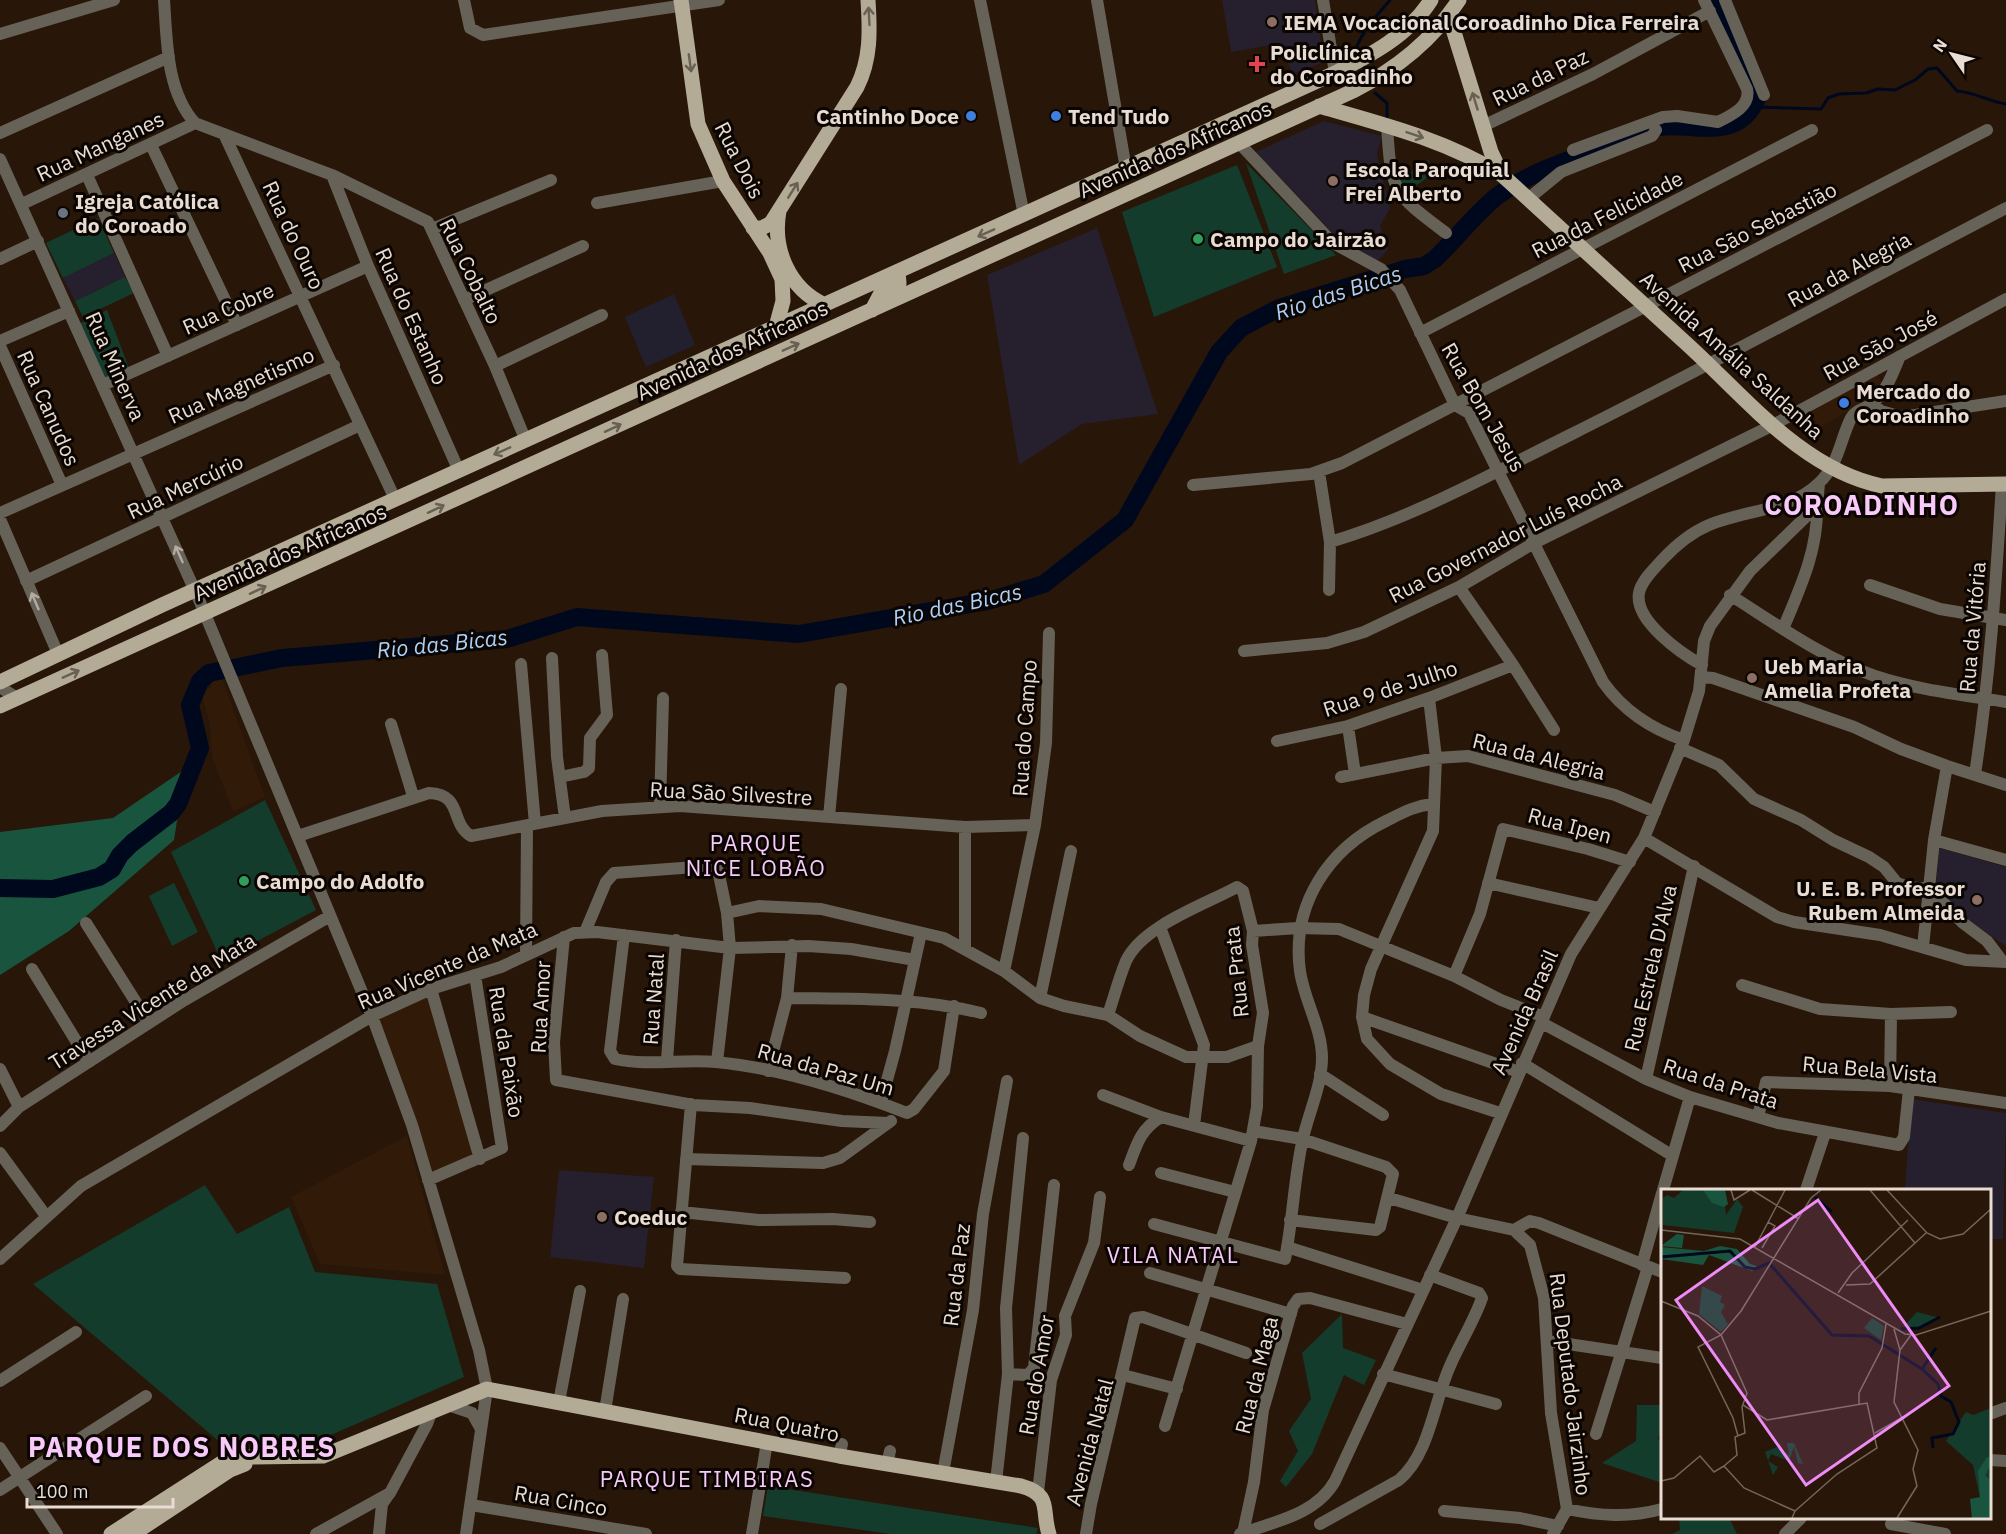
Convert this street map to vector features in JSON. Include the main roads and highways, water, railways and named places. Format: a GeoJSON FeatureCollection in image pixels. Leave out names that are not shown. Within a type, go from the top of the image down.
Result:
{"type":"FeatureCollection","features":[{"type":"Feature","properties":{"kind":"main road"},"geometry":{"type":"LineString","coordinates":[[753,228],[766,226],[780,211],[863,74],[869,48],[868,0]]}},
{"type":"Feature","properties":{"kind":"main road","name":"Avenida dos Africanos"},"geometry":{"type":"LineString","coordinates":[[0,682],[162,605],[1335,73],[1396,37],[1412,24],[1431,0]]}},
{"type":"Feature","properties":{"kind":"main road","name":"Avenida dos Africanos"},"geometry":{"type":"LineString","coordinates":[[0,706],[1363,86],[1396,67],[1429,38],[1449,16],[1459,0]]}},
{"type":"Feature","properties":{"kind":"main road","name":"Rua Dois"},"geometry":{"type":"LineString","coordinates":[[682,2],[698,124],[723,181],[770,253],[782,279],[783,301],[776,327]]}},
{"type":"Feature","properties":{"kind":"main road","name":"Avenida Amália Saldanha"},"geometry":{"type":"LineString","coordinates":[[1449,16],[1483,126],[1486,157],[1504,177],[1773,425],[1831,467],[1864,482],[1881,486],[2004,484]]}},
{"type":"Feature","properties":{"kind":"main road"},"geometry":{"type":"LineString","coordinates":[[1239,143],[1236,135],[1240,127],[1288,104],[1304,87]]}},
{"type":"Feature","properties":{"kind":"main road"},"geometry":{"type":"LineString","coordinates":[[1319,106],[1486,157]]}},
{"type":"Feature","properties":{"kind":"main road"},"geometry":{"type":"LineString","coordinates":[[1155,181],[1176,162],[1193,154],[1197,147],[1192,139]]}},
{"type":"Feature","properties":{"kind":"main road","name":"Rua Dois"},"geometry":{"type":"LineString","coordinates":[[780,211],[777,235],[787,268],[799,289],[825,305]]}},
{"type":"Feature","properties":{"kind":"main road"},"geometry":{"type":"LineString","coordinates":[[872,310],[881,293],[899,283],[898,272]]}},
{"type":"Feature","properties":{"kind":"main road"},"geometry":{"type":"LineString","coordinates":[[729,375],[722,360],[734,346]]}},
{"type":"Feature","properties":{"kind":"main road"},"geometry":{"type":"LineString","coordinates":[[162,605],[205,614]]}},
{"type":"Feature","properties":{"kind":"main road","name":"Rua Quatro"},"geometry":{"type":"LineString","coordinates":[[279,1458],[322,1456],[486,1389],[766,1442],[888,1458],[943,1473],[1021,1486],[1038,1492],[1047,1509],[1048,1533]]}},
{"type":"Feature","properties":{"kind":"main road"},"geometry":{"type":"LineString","coordinates":[[111,1534],[226,1460],[248,1456],[279,1458]]}},
{"type":"Feature","properties":{"kind":"main road"},"geometry":{"type":"LineString","coordinates":[[133,1534],[230,1470],[245,1464],[279,1458]]}},
{"type":"Feature","properties":{"kind":"waterway"},"geometry":{"type":"LineString","coordinates":[[1353,58],[1363,34],[1390,0]]}},
{"type":"Feature","properties":{"kind":"waterway","name":"Rio das Bicas"},"geometry":{"type":"LineString","coordinates":[[0,888],[53,889],[99,877],[112,869],[120,855],[132,843],[171,813],[178,804],[200,748],[190,705],[200,681],[209,673],[282,658],[507,639],[577,617],[799,634],[988,601],[1044,584],[1125,520],[1219,352],[1241,328],[1279,308],[1405,269],[1424,266],[1435,259],[1496,197],[1548,168],[1650,128],[1725,126],[1738,121],[1749,112],[1758,96],[1715,0]]}},
{"type":"Feature","properties":{"kind":"waterway"},"geometry":{"type":"LineString","coordinates":[[1753,107],[1821,109],[1828,98],[1839,94],[1866,93],[1878,89],[1895,90],[1915,80],[1928,69],[1937,68],[1957,91],[2006,104]]}},
{"type":"Feature","properties":{"kind":"waterway"},"geometry":{"type":"LineString","coordinates":[[1375,93],[1387,103],[1387,119]]}},
{"type":"Feature","properties":{"kind":"waterway"},"geometry":{"type":"LineString","coordinates":[[1388,178],[1392,191]]}},
{"type":"Feature","properties":{"kind":"place","name":"IEMA Vocacional Coroadinho Dica Ferreira"},"geometry":{"type":"Point","coordinates":[1272,22]}},
{"type":"Feature","properties":{"kind":"place","name":"Policlínica do Coroadinho"},"geometry":{"type":"Point","coordinates":[1257,64]}},
{"type":"Feature","properties":{"kind":"place","name":"Cantinho Doce"},"geometry":{"type":"Point","coordinates":[971,116]}},
{"type":"Feature","properties":{"kind":"place","name":"Tend Tudo"},"geometry":{"type":"Point","coordinates":[1056,116]}},
{"type":"Feature","properties":{"kind":"place","name":"Escola Paroquial Frei Alberto"},"geometry":{"type":"Point","coordinates":[1333,181]}},
{"type":"Feature","properties":{"kind":"place","name":"Igreja Católica do Coroado"},"geometry":{"type":"Point","coordinates":[63,213]}},
{"type":"Feature","properties":{"kind":"place","name":"Campo do Jairzão"},"geometry":{"type":"Point","coordinates":[1198,239]}},
{"type":"Feature","properties":{"kind":"place","name":"Mercado do Coroadinho"},"geometry":{"type":"Point","coordinates":[1844,403]}},
{"type":"Feature","properties":{"kind":"place","name":"Ueb Maria Amelia Profeta"},"geometry":{"type":"Point","coordinates":[1752,678]}},
{"type":"Feature","properties":{"kind":"place","name":"Campo do Adolfo"},"geometry":{"type":"Point","coordinates":[244,881]}},
{"type":"Feature","properties":{"kind":"place","name":"U. E. B. Professor Rubem Almeida"},"geometry":{"type":"Point","coordinates":[1977,900]}},
{"type":"Feature","properties":{"kind":"place","name":"Coeduc"},"geometry":{"type":"Point","coordinates":[602,1217]}},
{"type":"Feature","properties":{"kind":"district","name":"COROADINHO"},"geometry":{"type":"Point","coordinates":[1862,504]}},
{"type":"Feature","properties":{"kind":"district","name":"PARQUE NICE LOBÃO"},"geometry":{"type":"Point","coordinates":[756,854]}},
{"type":"Feature","properties":{"kind":"district","name":"VILA NATAL"},"geometry":{"type":"Point","coordinates":[1173,1254]}},
{"type":"Feature","properties":{"kind":"district","name":"PARQUE DOS NOBRES"},"geometry":{"type":"Point","coordinates":[182,1446]}},
{"type":"Feature","properties":{"kind":"district","name":"PARQUE TIMBIRAS"},"geometry":{"type":"Point","coordinates":[707,1478]}}]}
